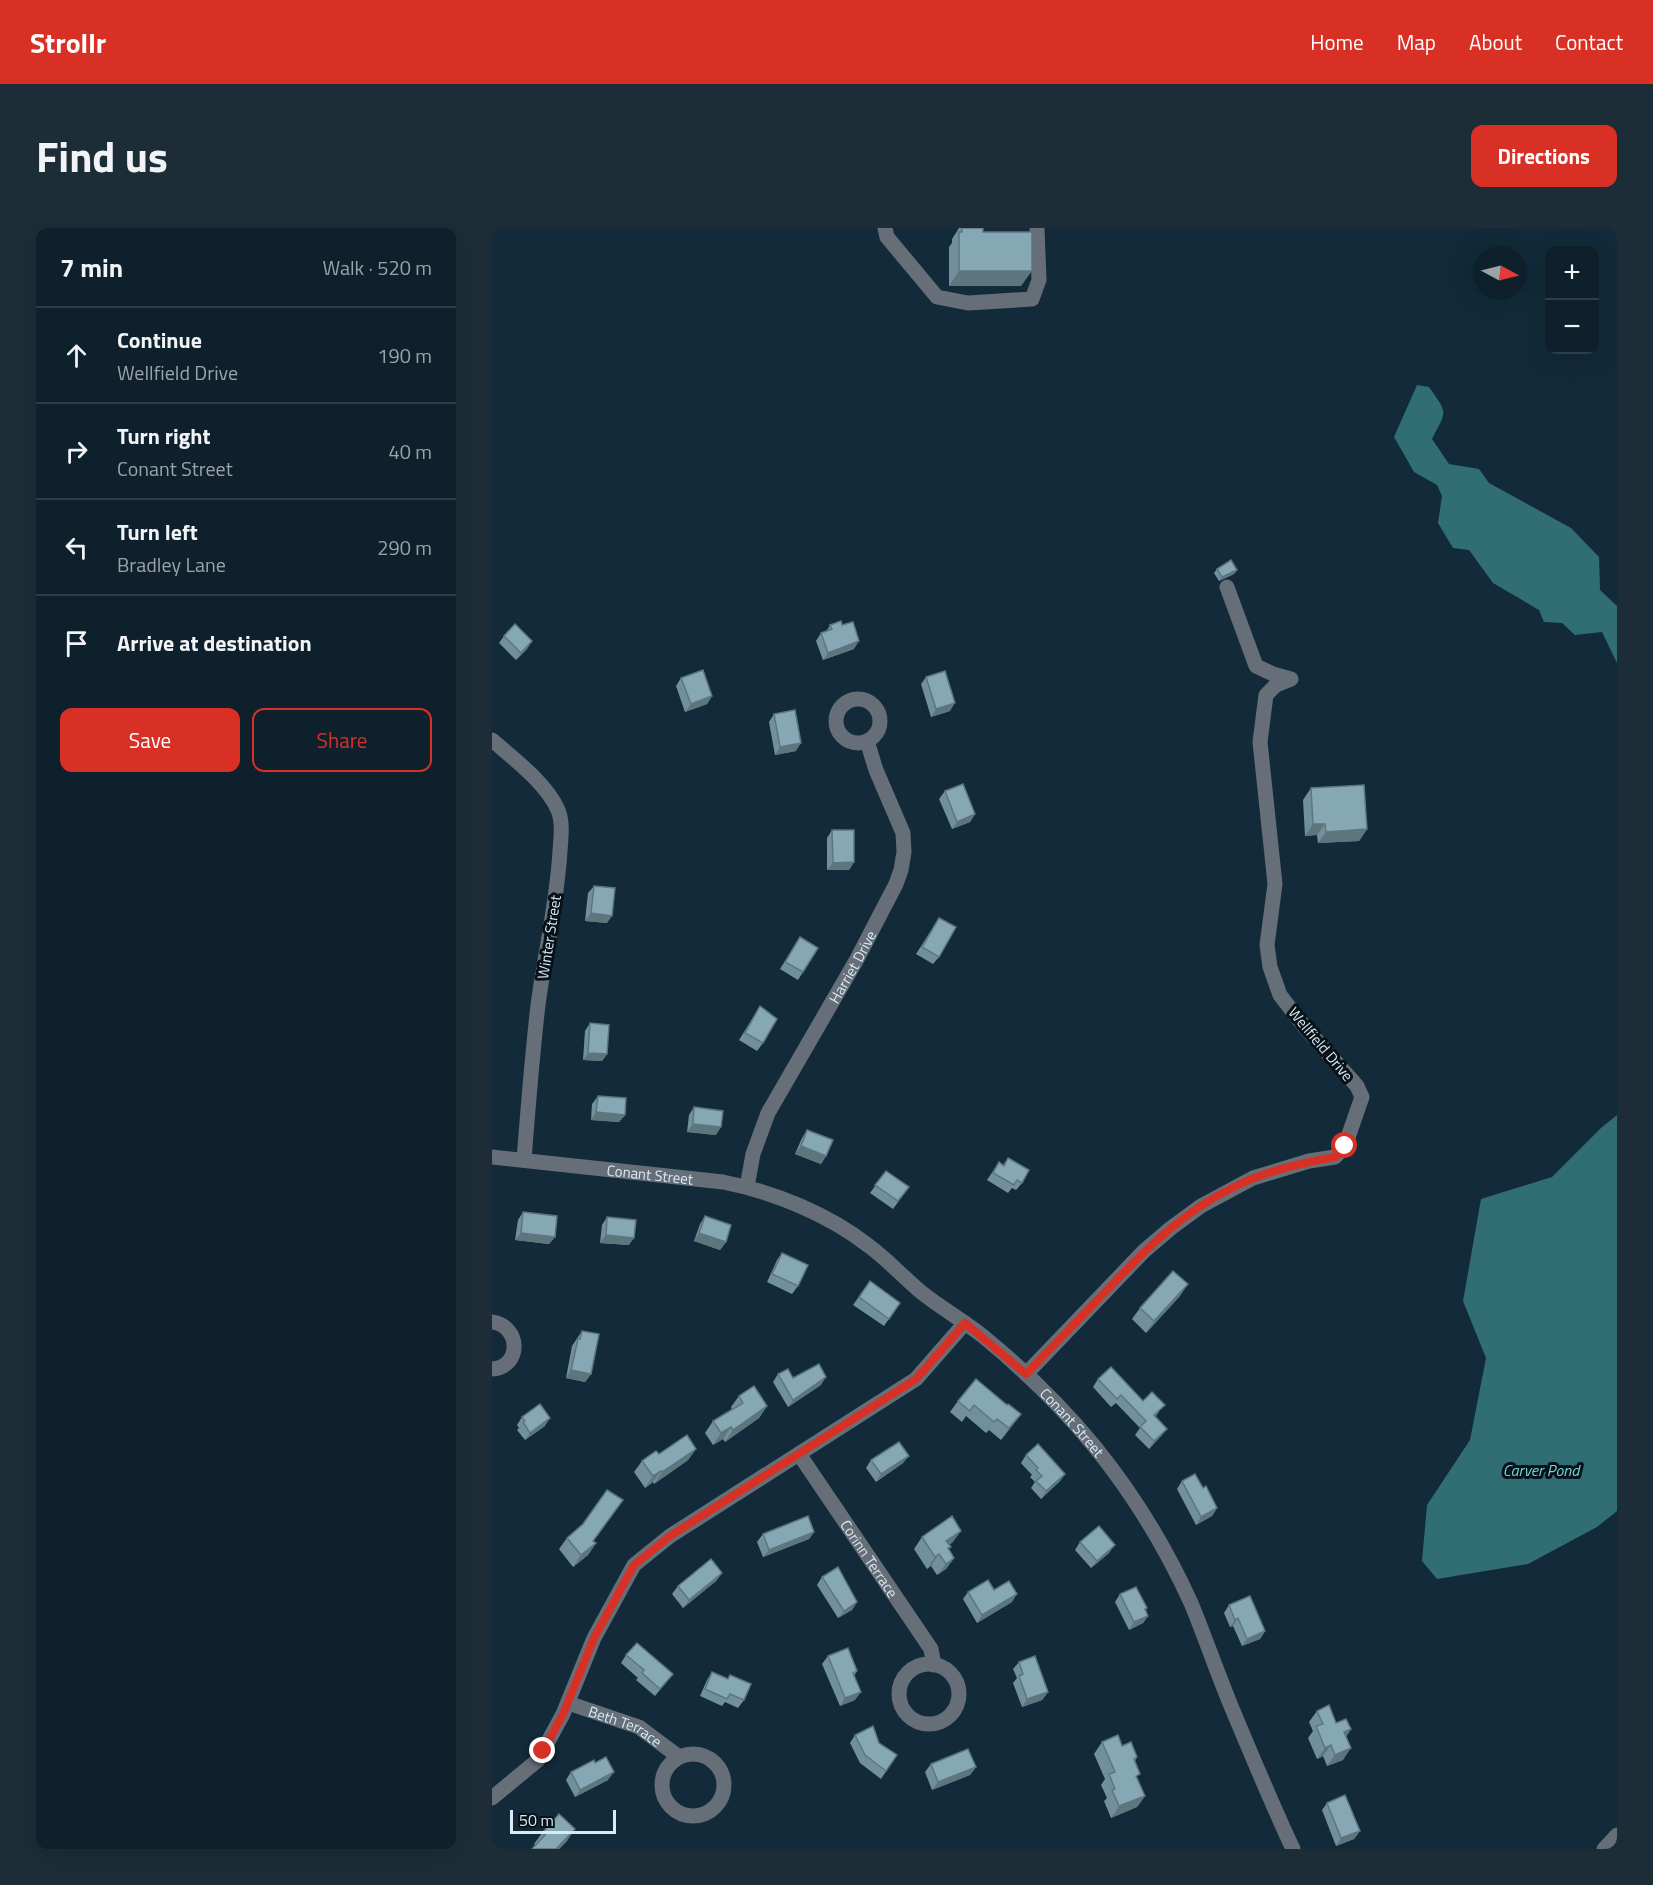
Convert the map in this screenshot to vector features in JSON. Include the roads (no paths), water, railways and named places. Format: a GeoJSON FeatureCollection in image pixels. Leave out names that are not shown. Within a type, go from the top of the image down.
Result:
{"type":"FeatureCollection","features":[{"type":"Feature","properties":{"kind":"street"},"geometry":{"type":"LineString","coordinates":[[885,228],[887,237],[937,297],[968,303],[1032,299],[1040,280],[1037,228]]}},
{"type":"Feature","properties":{"kind":"street","name":"Wellfield Drive"},"geometry":{"type":"LineString","coordinates":[[1026,1374],[1144,1251],[1201,1206],[1253,1178],[1309,1161],[1335,1157],[1345,1146],[1362,1097],[1357,1086],[1303,1025],[1280,995],[1270,968],[1267,945],[1275,884],[1260,742],[1266,695],[1276,685],[1291,679],[1256,666],[1227,587]]}},
{"type":"Feature","properties":{"kind":"street","name":"Winter Street"},"geometry":{"type":"LineString","coordinates":[[492,741],[516,761],[548,795],[558,811],[561,826],[556,897],[542,975],[534,1041],[524,1160]]}},
{"type":"Feature","properties":{"kind":"street","name":"Harriet Drive"},"geometry":{"type":"LineString","coordinates":[[747,1187],[753,1154],[768,1113],[853,967],[901,870],[904,852],[903,833],[876,770],[867,741]]}},
{"type":"Feature","properties":{"kind":"street","name":"Conant Street"},"geometry":{"type":"LineString","coordinates":[[492,1157],[699,1179],[747,1187],[795,1204],[845,1230],[868,1245],[921,1292],[965,1323],[1026,1374],[1095,1448],[1132,1500],[1171,1563],[1191,1605],[1253,1759],[1293,1849]]}},
{"type":"Feature","properties":{"kind":"street"},"geometry":{"type":"LineString","coordinates":[[492,1322],[508,1329],[512,1333],[515,1345],[508,1362],[492,1369]]}},
{"type":"Feature","properties":{"kind":"street"},"geometry":{"type":"LineString","coordinates":[[492,1798],[538,1760],[568,1703],[594,1638],[634,1565],[670,1536],[916,1379],[965,1323]]}},
{"type":"Feature","properties":{"kind":"street","name":"Corinn Terrace"},"geometry":{"type":"LineString","coordinates":[[799,1454],[931,1649],[934,1665]]}},
{"type":"Feature","properties":{"kind":"street","name":"Beth Terrace"},"geometry":{"type":"LineString","coordinates":[[568,1703],[639,1727],[679,1757]]}},
{"type":"Feature","properties":{"kind":"street","name":"Beth Terrace"},"geometry":{"type":"LineString","coordinates":[[688,1754],[708,1758],[716,1764],[721,1773],[724,1783],[723,1793],[712,1810],[703,1815],[682,1815],[673,1810],[662,1792],[665,1772],[670,1764],[679,1757],[688,1754]]}},
{"type":"Feature","properties":{"kind":"street"},"geometry":{"type":"LineString","coordinates":[[1604,1849],[1617,1835]]}},
{"type":"Feature","properties":{"kind":"water"},"geometry":{"type":"Polygon","coordinates":[[[1417,385],[1429,387],[1440,402],[1443,417],[1432,439],[1449,464],[1479,469],[1489,483],[1571,528],[1599,557],[1600,590],[1617,606],[1617,663],[1602,632],[1575,635],[1562,623],[1544,622],[1539,610],[1493,583],[1469,550],[1453,548],[1438,523],[1442,496],[1437,485],[1414,472],[1394,437],[1417,385]]]}},
{"type":"Feature","properties":{"kind":"water","name":"Carver Pond"},"geometry":{"type":"Polygon","coordinates":[[[1617,1115],[1617,1511],[1597,1527],[1528,1564],[1437,1579],[1422,1561],[1427,1505],[1470,1440],[1486,1358],[1463,1301],[1481,1199],[1552,1177],[1617,1115]]]}}]}
